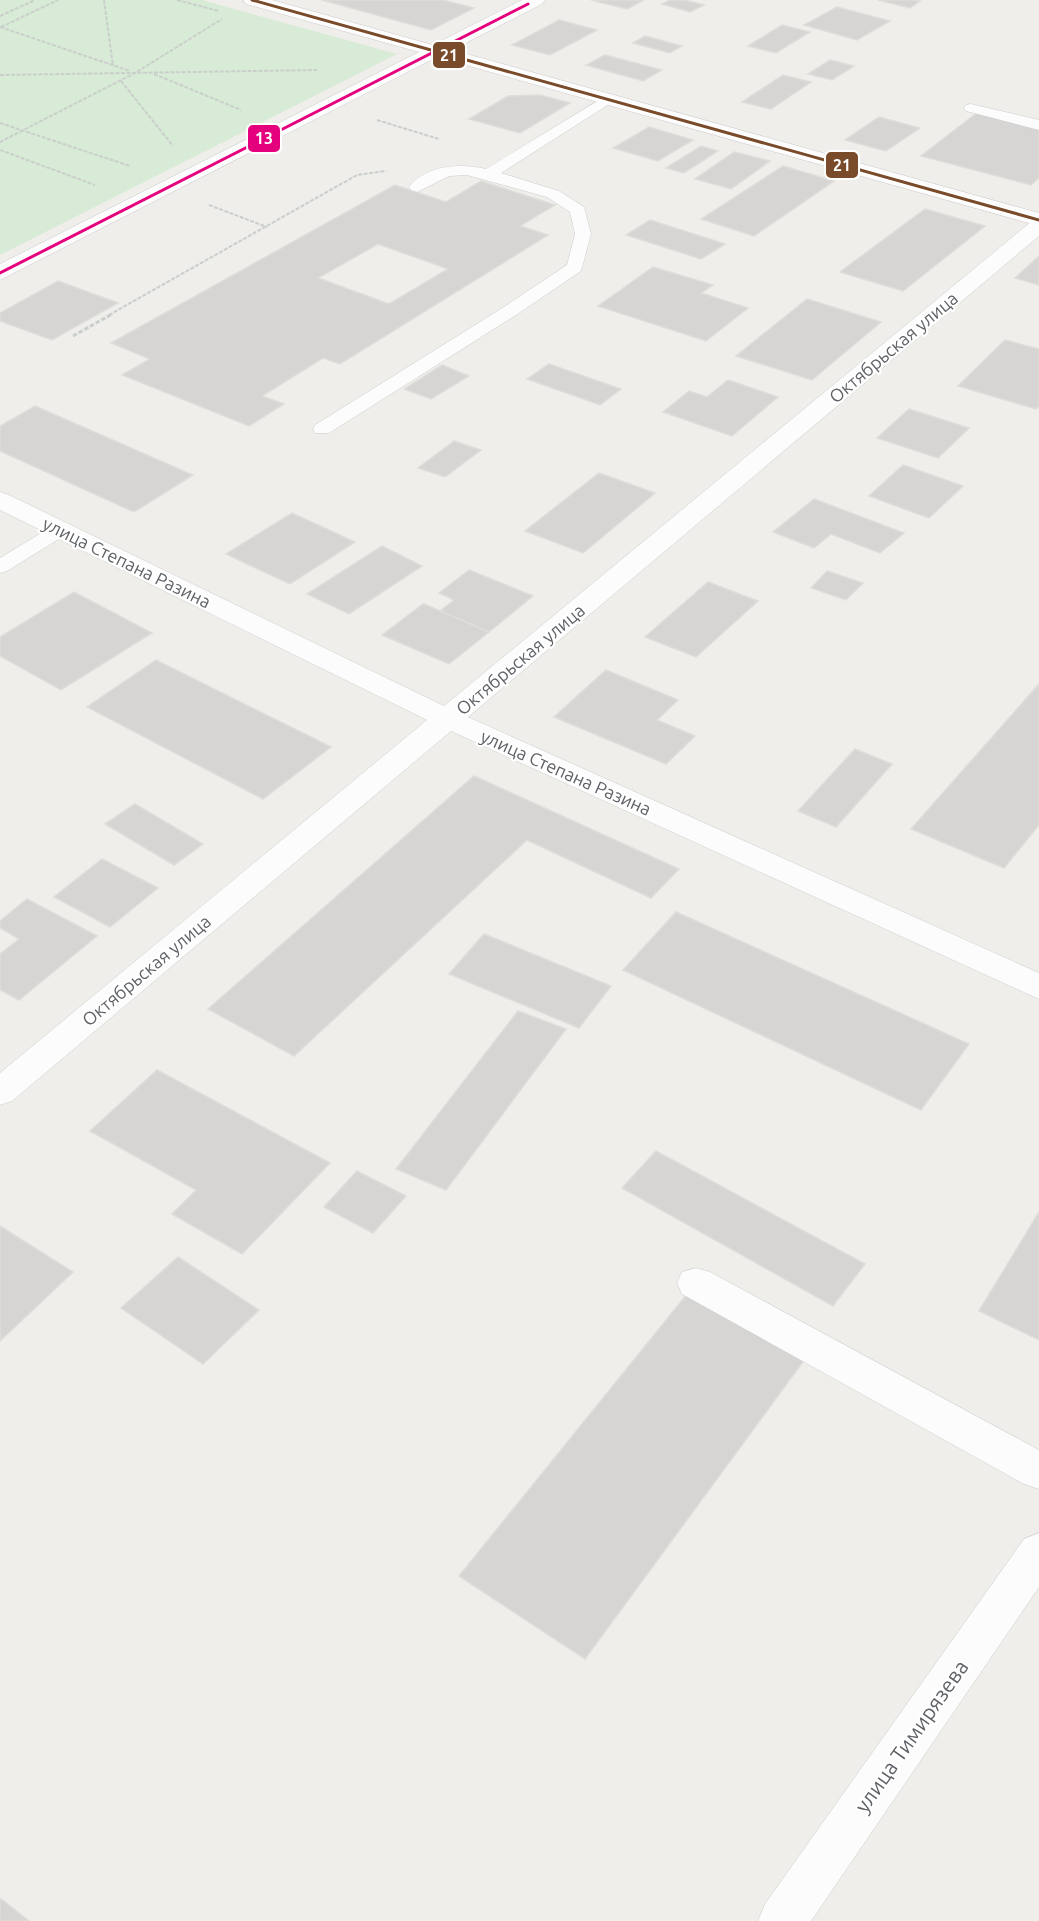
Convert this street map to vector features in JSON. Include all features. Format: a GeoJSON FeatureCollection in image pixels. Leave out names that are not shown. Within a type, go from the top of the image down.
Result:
{"type":"FeatureCollection","features":[{"type":"Feature","properties":{"kind":"street"},"geometry":{"type":"LineString","coordinates":[[0,273],[536,0]]}},
{"type":"Feature","properties":{"kind":"street"},"geometry":{"type":"LineString","coordinates":[[259,1],[609,98],[1039,223]]}},
{"type":"Feature","properties":{"kind":"street","name":"Октябрьская улица"},"geometry":{"type":"LineString","coordinates":[[0,1092],[1039,223]]}},
{"type":"Feature","properties":{"kind":"street","name":"улица Степана Разина"},"geometry":{"type":"LineString","coordinates":[[0,500],[448,719],[1039,987]]}},
{"type":"Feature","properties":{"kind":"street"},"geometry":{"type":"LineString","coordinates":[[696,1283],[1039,1471]]}},
{"type":"Feature","properties":{"kind":"street","name":"улица Тимирязева"},"geometry":{"type":"LineString","coordinates":[[782,1921],[1039,1552]]}},
{"type":"Feature","properties":{"kind":"lane"},"geometry":{"type":"LineString","coordinates":[[489,174],[609,98]]}},
{"type":"Feature","properties":{"kind":"lane"},"geometry":{"type":"LineString","coordinates":[[971,108],[1039,125]]}},
{"type":"Feature","properties":{"kind":"lane"},"geometry":{"type":"LineString","coordinates":[[322,429],[510,311],[575,267],[583,234],[578,210],[553,194],[463,168],[448,170],[417,187]]}},
{"type":"Feature","properties":{"kind":"lane"},"geometry":{"type":"LineString","coordinates":[[0,567],[60,530]]}},
{"type":"Feature","properties":{"kind":"path"},"geometry":{"type":"LineString","coordinates":[[0,16],[35,0]]}},
{"type":"Feature","properties":{"kind":"path"},"geometry":{"type":"LineString","coordinates":[[0,27],[58,0]]}},
{"type":"Feature","properties":{"kind":"path"},"geometry":{"type":"LineString","coordinates":[[104,0],[113,66]]}},
{"type":"Feature","properties":{"kind":"path"},"geometry":{"type":"LineString","coordinates":[[177,0],[220,12]]}},
{"type":"Feature","properties":{"kind":"path"},"geometry":{"type":"LineString","coordinates":[[0,142],[121,81],[231,14]]}},
{"type":"Feature","properties":{"kind":"path"},"geometry":{"type":"LineString","coordinates":[[0,27],[135,73]]}},
{"type":"Feature","properties":{"kind":"path"},"geometry":{"type":"LineString","coordinates":[[0,75],[324,70]]}},
{"type":"Feature","properties":{"kind":"path"},"geometry":{"type":"LineString","coordinates":[[151,72],[248,113]]}},
{"type":"Feature","properties":{"kind":"path"},"geometry":{"type":"LineString","coordinates":[[121,81],[176,149]]}},
{"type":"Feature","properties":{"kind":"path"},"geometry":{"type":"LineString","coordinates":[[0,123],[131,166]]}},
{"type":"Feature","properties":{"kind":"path"},"geometry":{"type":"LineString","coordinates":[[0,150],[95,184]]}},
{"type":"Feature","properties":{"kind":"path"},"geometry":{"type":"LineString","coordinates":[[73,336],[357,175],[392,171]]}},
{"type":"Feature","properties":{"kind":"path"},"geometry":{"type":"LineString","coordinates":[[227,212],[267,227]]}},
{"type":"Feature","properties":{"kind":"green space"},"geometry":{"type":"Polygon","coordinates":[[[0,0],[202,0],[397,54],[0,255],[0,0]]]}},
{"type":"Feature","properties":{"kind":"building"},"geometry":{"type":"Polygon","coordinates":[[[322,0],[443,0],[474,8],[431,30],[322,0]]]}},
{"type":"Feature","properties":{"kind":"building"},"geometry":{"type":"Polygon","coordinates":[[[591,0],[644,0],[627,9],[591,0]]]}},
{"type":"Feature","properties":{"kind":"building"},"geometry":{"type":"Polygon","coordinates":[[[670,0],[684,0],[704,5],[690,12],[662,4],[670,0]]]}},
{"type":"Feature","properties":{"kind":"building"},"geometry":{"type":"Polygon","coordinates":[[[878,0],[914,0],[920,1],[910,8],[878,0]]]}},
{"type":"Feature","properties":{"kind":"building"},"geometry":{"type":"Polygon","coordinates":[[[837,7],[890,21],[857,40],[804,25],[837,7]]]}},
{"type":"Feature","properties":{"kind":"building"},"geometry":{"type":"Polygon","coordinates":[[[559,20],[597,30],[550,55],[512,45],[559,20]]]}},
{"type":"Feature","properties":{"kind":"building"},"geometry":{"type":"Polygon","coordinates":[[[782,25],[810,32],[776,53],[748,46],[782,25]]]}},
{"type":"Feature","properties":{"kind":"building"},"geometry":{"type":"Polygon","coordinates":[[[645,36],[682,46],[670,53],[633,43],[645,36]]]}},
{"type":"Feature","properties":{"kind":"building"},"geometry":{"type":"Polygon","coordinates":[[[605,55],[662,70],[643,81],[586,65],[605,55]]]}},
{"type":"Feature","properties":{"kind":"building"},"geometry":{"type":"Polygon","coordinates":[[[830,60],[854,66],[832,80],[808,74],[830,60]]]}},
{"type":"Feature","properties":{"kind":"building"},"geometry":{"type":"Polygon","coordinates":[[[783,75],[811,82],[771,109],[742,102],[783,75]]]}},
{"type":"Feature","properties":{"kind":"building"},"geometry":{"type":"Polygon","coordinates":[[[540,95],[570,103],[520,133],[469,119],[508,96],[540,95]]]}},
{"type":"Feature","properties":{"kind":"building"},"geometry":{"type":"Polygon","coordinates":[[[978,112],[1039,127],[1039,178],[1031,185],[921,156],[978,112]]]}},
{"type":"Feature","properties":{"kind":"building"},"geometry":{"type":"Polygon","coordinates":[[[879,117],[920,128],[886,151],[845,140],[879,117]]]}},
{"type":"Feature","properties":{"kind":"building"},"geometry":{"type":"Polygon","coordinates":[[[649,127],[693,140],[658,161],[613,148],[649,127]]]}},
{"type":"Feature","properties":{"kind":"building"},"geometry":{"type":"Polygon","coordinates":[[[701,146],[718,151],[684,173],[666,168],[701,146]]]}},
{"type":"Feature","properties":{"kind":"building"},"geometry":{"type":"Polygon","coordinates":[[[734,152],[770,161],[731,189],[695,179],[734,152]]]}},
{"type":"Feature","properties":{"kind":"building"},"geometry":{"type":"Polygon","coordinates":[[[783,166],[834,181],[754,236],[701,219],[783,166]]]}},
{"type":"Feature","properties":{"kind":"building"},"geometry":{"type":"Polygon","coordinates":[[[481,181],[555,205],[520,226],[548,235],[340,364],[323,358],[262,396],[284,404],[249,426],[122,375],[150,359],[111,343],[395,185],[446,202],[481,181]],[[378,244],[318,278],[389,304],[448,269],[378,244]]]}},
{"type":"Feature","properties":{"kind":"building"},"geometry":{"type":"Polygon","coordinates":[[[925,209],[985,226],[903,291],[840,272],[925,209]]]}},
{"type":"Feature","properties":{"kind":"building"},"geometry":{"type":"Polygon","coordinates":[[[650,220],[725,244],[701,259],[626,235],[650,220]]]}},
{"type":"Feature","properties":{"kind":"building"},"geometry":{"type":"Polygon","coordinates":[[[1039,256],[1039,285],[1015,278],[1039,256]]]}},
{"type":"Feature","properties":{"kind":"building"},"geometry":{"type":"Polygon","coordinates":[[[653,267],[713,285],[701,293],[748,308],[706,341],[598,306],[653,267]]]}},
{"type":"Feature","properties":{"kind":"building"},"geometry":{"type":"Polygon","coordinates":[[[58,281],[118,303],[52,340],[0,321],[0,313],[58,281]]]}},
{"type":"Feature","properties":{"kind":"building"},"geometry":{"type":"Polygon","coordinates":[[[807,299],[881,322],[812,380],[736,356],[807,299]]]}},
{"type":"Feature","properties":{"kind":"building"},"geometry":{"type":"Polygon","coordinates":[[[1005,340],[1039,349],[1039,406],[1036,409],[958,386],[1005,340]]]}},
{"type":"Feature","properties":{"kind":"building"},"geometry":{"type":"Polygon","coordinates":[[[549,364],[621,389],[600,405],[527,379],[549,364]]]}},
{"type":"Feature","properties":{"kind":"building"},"geometry":{"type":"Polygon","coordinates":[[[442,365],[469,376],[431,399],[404,389],[442,365]]]}},
{"type":"Feature","properties":{"kind":"building"},"geometry":{"type":"Polygon","coordinates":[[[728,380],[778,397],[732,436],[663,412],[689,391],[707,397],[728,380]]]}},
{"type":"Feature","properties":{"kind":"building"},"geometry":{"type":"Polygon","coordinates":[[[35,406],[193,475],[134,512],[0,451],[0,426],[35,406]]]}},
{"type":"Feature","properties":{"kind":"building"},"geometry":{"type":"Polygon","coordinates":[[[909,409],[969,428],[938,458],[877,438],[909,409]]]}},
{"type":"Feature","properties":{"kind":"building"},"geometry":{"type":"Polygon","coordinates":[[[454,441],[481,450],[445,477],[418,468],[454,441]]]}},
{"type":"Feature","properties":{"kind":"building"},"geometry":{"type":"Polygon","coordinates":[[[903,465],[963,486],[929,518],[869,496],[903,465]]]}},
{"type":"Feature","properties":{"kind":"building"},"geometry":{"type":"Polygon","coordinates":[[[599,473],[655,493],[583,553],[525,531],[599,473]]]}},
{"type":"Feature","properties":{"kind":"building"},"geometry":{"type":"Polygon","coordinates":[[[814,499],[904,533],[880,553],[831,534],[814,548],[773,532],[814,499]]]}},
{"type":"Feature","properties":{"kind":"building"},"geometry":{"type":"Polygon","coordinates":[[[292,513],[355,542],[290,584],[226,554],[292,513]]]}},
{"type":"Feature","properties":{"kind":"building"},"geometry":{"type":"Polygon","coordinates":[[[382,546],[422,566],[349,614],[307,594],[382,546]]]}},
{"type":"Feature","properties":{"kind":"building"},"geometry":{"type":"Polygon","coordinates":[[[469,570],[533,596],[489,632],[440,611],[454,600],[439,593],[469,570]]]}},
{"type":"Feature","properties":{"kind":"building"},"geometry":{"type":"Polygon","coordinates":[[[827,571],[863,583],[846,600],[811,588],[827,571]]]}},
{"type":"Feature","properties":{"kind":"building"},"geometry":{"type":"Polygon","coordinates":[[[708,582],[758,601],[696,657],[645,637],[708,582]]]}},
{"type":"Feature","properties":{"kind":"building"},"geometry":{"type":"Polygon","coordinates":[[[74,592],[152,633],[61,690],[0,656],[0,637],[74,592]]]}},
{"type":"Feature","properties":{"kind":"building"},"geometry":{"type":"Polygon","coordinates":[[[423,604],[489,632],[449,664],[382,635],[423,604]]]}},
{"type":"Feature","properties":{"kind":"building"},"geometry":{"type":"Polygon","coordinates":[[[156,660],[331,747],[263,799],[87,707],[156,660]]]}},
{"type":"Feature","properties":{"kind":"building"},"geometry":{"type":"Polygon","coordinates":[[[606,670],[678,700],[657,720],[695,736],[666,764],[554,717],[606,670]]]}},
{"type":"Feature","properties":{"kind":"building"},"geometry":{"type":"Polygon","coordinates":[[[1039,684],[1039,825],[1004,868],[911,829],[1039,684]]]}},
{"type":"Feature","properties":{"kind":"building"},"geometry":{"type":"Polygon","coordinates":[[[855,749],[892,764],[836,827],[798,811],[855,749]]]}},
{"type":"Feature","properties":{"kind":"building"},"geometry":{"type":"Polygon","coordinates":[[[474,776],[679,869],[651,898],[527,840],[294,1056],[208,1009],[474,776]]]}},
{"type":"Feature","properties":{"kind":"building"},"geometry":{"type":"Polygon","coordinates":[[[135,804],[203,844],[174,865],[105,824],[135,804]]]}},
{"type":"Feature","properties":{"kind":"building"},"geometry":{"type":"Polygon","coordinates":[[[102,859],[158,888],[110,927],[54,897],[102,859]]]}},
{"type":"Feature","properties":{"kind":"building"},"geometry":{"type":"Polygon","coordinates":[[[27,899],[97,936],[19,1000],[0,990],[0,954],[19,939],[0,928],[0,921],[27,899]]]}},
{"type":"Feature","properties":{"kind":"building"},"geometry":{"type":"Polygon","coordinates":[[[676,912],[969,1044],[921,1110],[623,970],[676,912]]]}},
{"type":"Feature","properties":{"kind":"building"},"geometry":{"type":"Polygon","coordinates":[[[484,934],[611,986],[579,1028],[449,974],[484,934]]]}},
{"type":"Feature","properties":{"kind":"building"},"geometry":{"type":"Polygon","coordinates":[[[518,1011],[566,1029],[446,1190],[396,1169],[518,1011]]]}},
{"type":"Feature","properties":{"kind":"building"},"geometry":{"type":"Polygon","coordinates":[[[157,1070],[330,1163],[242,1254],[172,1214],[196,1190],[90,1131],[157,1070]]]}},
{"type":"Feature","properties":{"kind":"building"},"geometry":{"type":"Polygon","coordinates":[[[656,1151],[865,1264],[833,1306],[622,1188],[656,1151]]]}},
{"type":"Feature","properties":{"kind":"building"},"geometry":{"type":"Polygon","coordinates":[[[357,1171],[406,1196],[373,1233],[324,1207],[357,1171]]]}},
{"type":"Feature","properties":{"kind":"building"},"geometry":{"type":"Polygon","coordinates":[[[1039,1212],[1039,1340],[979,1311],[1039,1212]]]}},
{"type":"Feature","properties":{"kind":"building"},"geometry":{"type":"Polygon","coordinates":[[[0,1226],[73,1272],[0,1341],[0,1226]]]}},
{"type":"Feature","properties":{"kind":"building"},"geometry":{"type":"Polygon","coordinates":[[[178,1257],[259,1310],[203,1364],[121,1308],[178,1257]]]}},
{"type":"Feature","properties":{"kind":"building"},"geometry":{"type":"Polygon","coordinates":[[[688,1293],[805,1359],[585,1659],[459,1576],[688,1293]]]}},
{"type":"Feature","properties":{"kind":"building"},"geometry":{"type":"Polygon","coordinates":[[[0,1898],[29,1921],[0,1921],[0,1898]]]}},
{"type":"Feature","properties":{"kind":"transit line","name":"21"},"geometry":{"type":"LineString","coordinates":[[252,0],[1039,220]]}},
{"type":"Feature","properties":{"kind":"transit line","name":"13"},"geometry":{"type":"LineString","coordinates":[[0,273],[528,4]]}}]}
